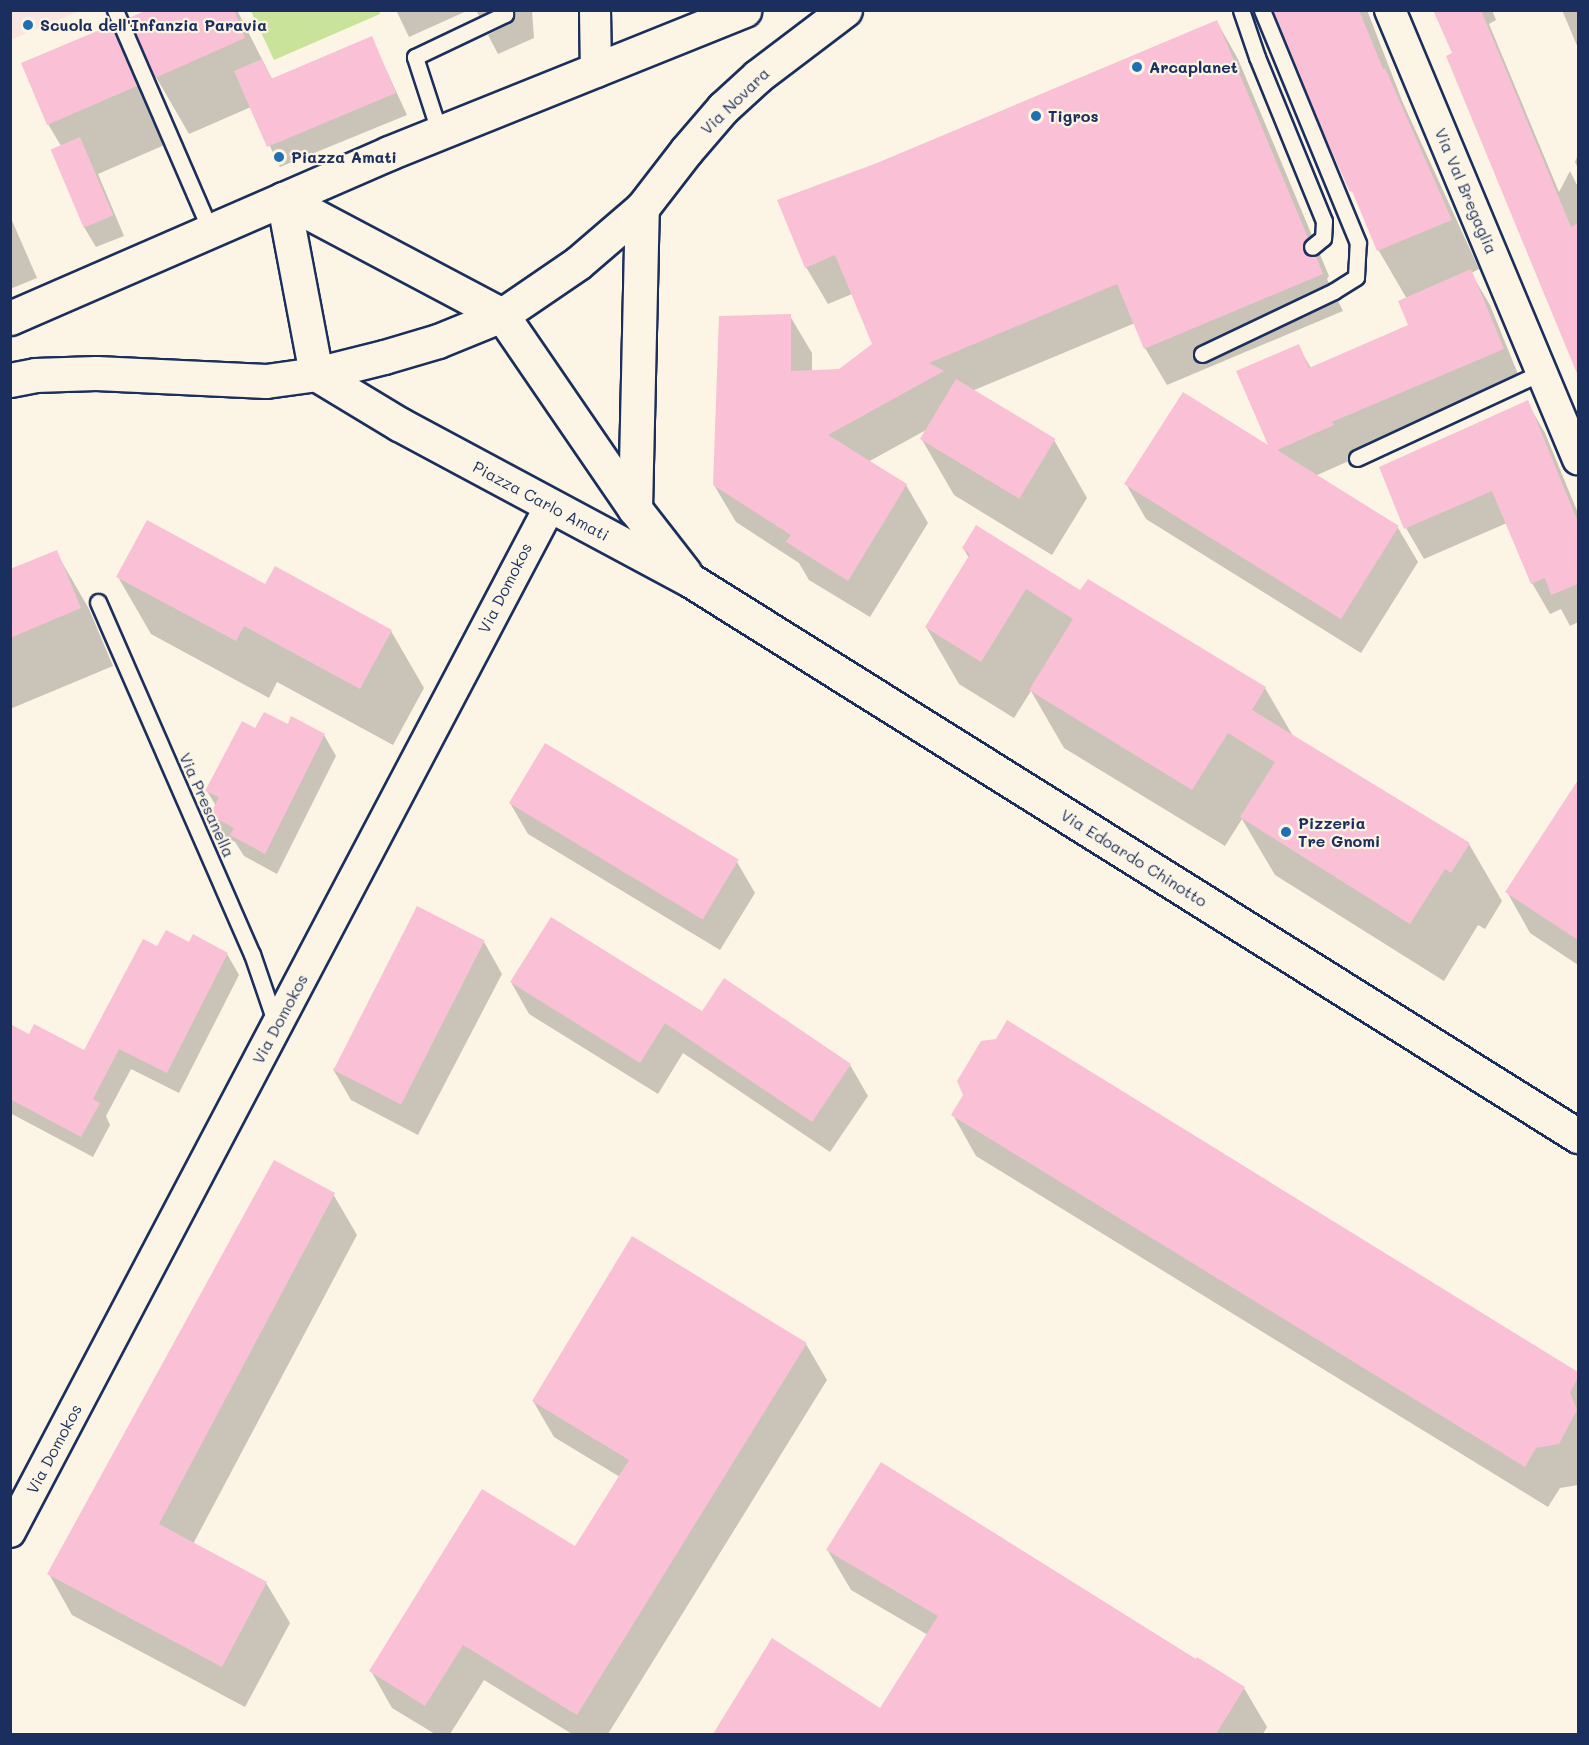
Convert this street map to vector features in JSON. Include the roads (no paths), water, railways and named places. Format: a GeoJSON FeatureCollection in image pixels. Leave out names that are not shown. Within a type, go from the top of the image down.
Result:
{"type":"FeatureCollection","features":[{"type":"Feature","properties":{"kind":"street"},"geometry":{"type":"LineString","coordinates":[[595,10],[596,72]]}},
{"type":"Feature","properties":{"kind":"street"},"geometry":{"type":"LineString","coordinates":[[10,318],[284,199],[744,10]]}},
{"type":"Feature","properties":{"kind":"street","name":"Via Novara"},"geometry":{"type":"LineString","coordinates":[[642,208],[723,108],[758,76],[845,10]]}},
{"type":"Feature","properties":{"kind":"street","name":"Via Val Bregaglia"},"geometry":{"type":"LineString","coordinates":[[1390,10],[1578,459]]}},
{"type":"Feature","properties":{"kind":"street"},"geometry":{"type":"LineString","coordinates":[[284,199],[502,315],[635,509],[690,580]]}},
{"type":"Feature","properties":{"kind":"street"},"geometry":{"type":"LineString","coordinates":[[284,199],[316,374]]}},
{"type":"Feature","properties":{"kind":"street"},"geometry":{"type":"LineString","coordinates":[[10,380],[35,375],[96,373],[266,381],[316,374],[438,341],[502,315],[578,262],[642,208]]}},
{"type":"Feature","properties":{"kind":"street"},"geometry":{"type":"LineString","coordinates":[[635,509],[642,208]]}},
{"type":"Feature","properties":{"kind":"street","name":"Piazza Carlo Amati"},"geometry":{"type":"LineString","coordinates":[[316,374],[399,424],[690,580]]}},
{"type":"Feature","properties":{"kind":"street","name":"Via Domokos"},"geometry":{"type":"LineString","coordinates":[[10,1532],[550,506]]}},
{"type":"Feature","properties":{"kind":"street","name":"Via Edoardo Chinotto"},"geometry":{"type":"LineString","coordinates":[[690,580],[1578,1136]]}},
{"type":"Feature","properties":{"kind":"lane"},"geometry":{"type":"LineString","coordinates":[[115,10],[210,232]]}},
{"type":"Feature","properties":{"kind":"lane"},"geometry":{"type":"LineString","coordinates":[[440,134],[416,57],[505,14],[505,10]]}},
{"type":"Feature","properties":{"kind":"lane"},"geometry":{"type":"LineString","coordinates":[[1241,10],[1257,57],[1324,221],[1323,238],[1312,247]]}},
{"type":"Feature","properties":{"kind":"lane"},"geometry":{"type":"LineString","coordinates":[[1202,354],[1334,291],[1356,277],[1358,243],[1262,10]]}},
{"type":"Feature","properties":{"kind":"lane"},"geometry":{"type":"LineString","coordinates":[[1357,458],[1542,372]]}},
{"type":"Feature","properties":{"kind":"lane","name":"Via Presanella"},"geometry":{"type":"LineString","coordinates":[[98,602],[252,954],[276,1026]]}},
{"type":"Feature","properties":{"kind":"place","name":"Scuola dell'Infanzia Paravia"},"geometry":{"type":"Point","coordinates":[28,25]}},
{"type":"Feature","properties":{"kind":"place","name":"Arcaplanet"},"geometry":{"type":"Point","coordinates":[1137,67]}},
{"type":"Feature","properties":{"kind":"place","name":"Tigros"},"geometry":{"type":"Point","coordinates":[1036,116]}},
{"type":"Feature","properties":{"kind":"place","name":"Piazza Amati"},"geometry":{"type":"Point","coordinates":[279,157]}},
{"type":"Feature","properties":{"kind":"place","name":"Pizzeria Tre Gnomi"},"geometry":{"type":"Point","coordinates":[1286,832]}}]}
